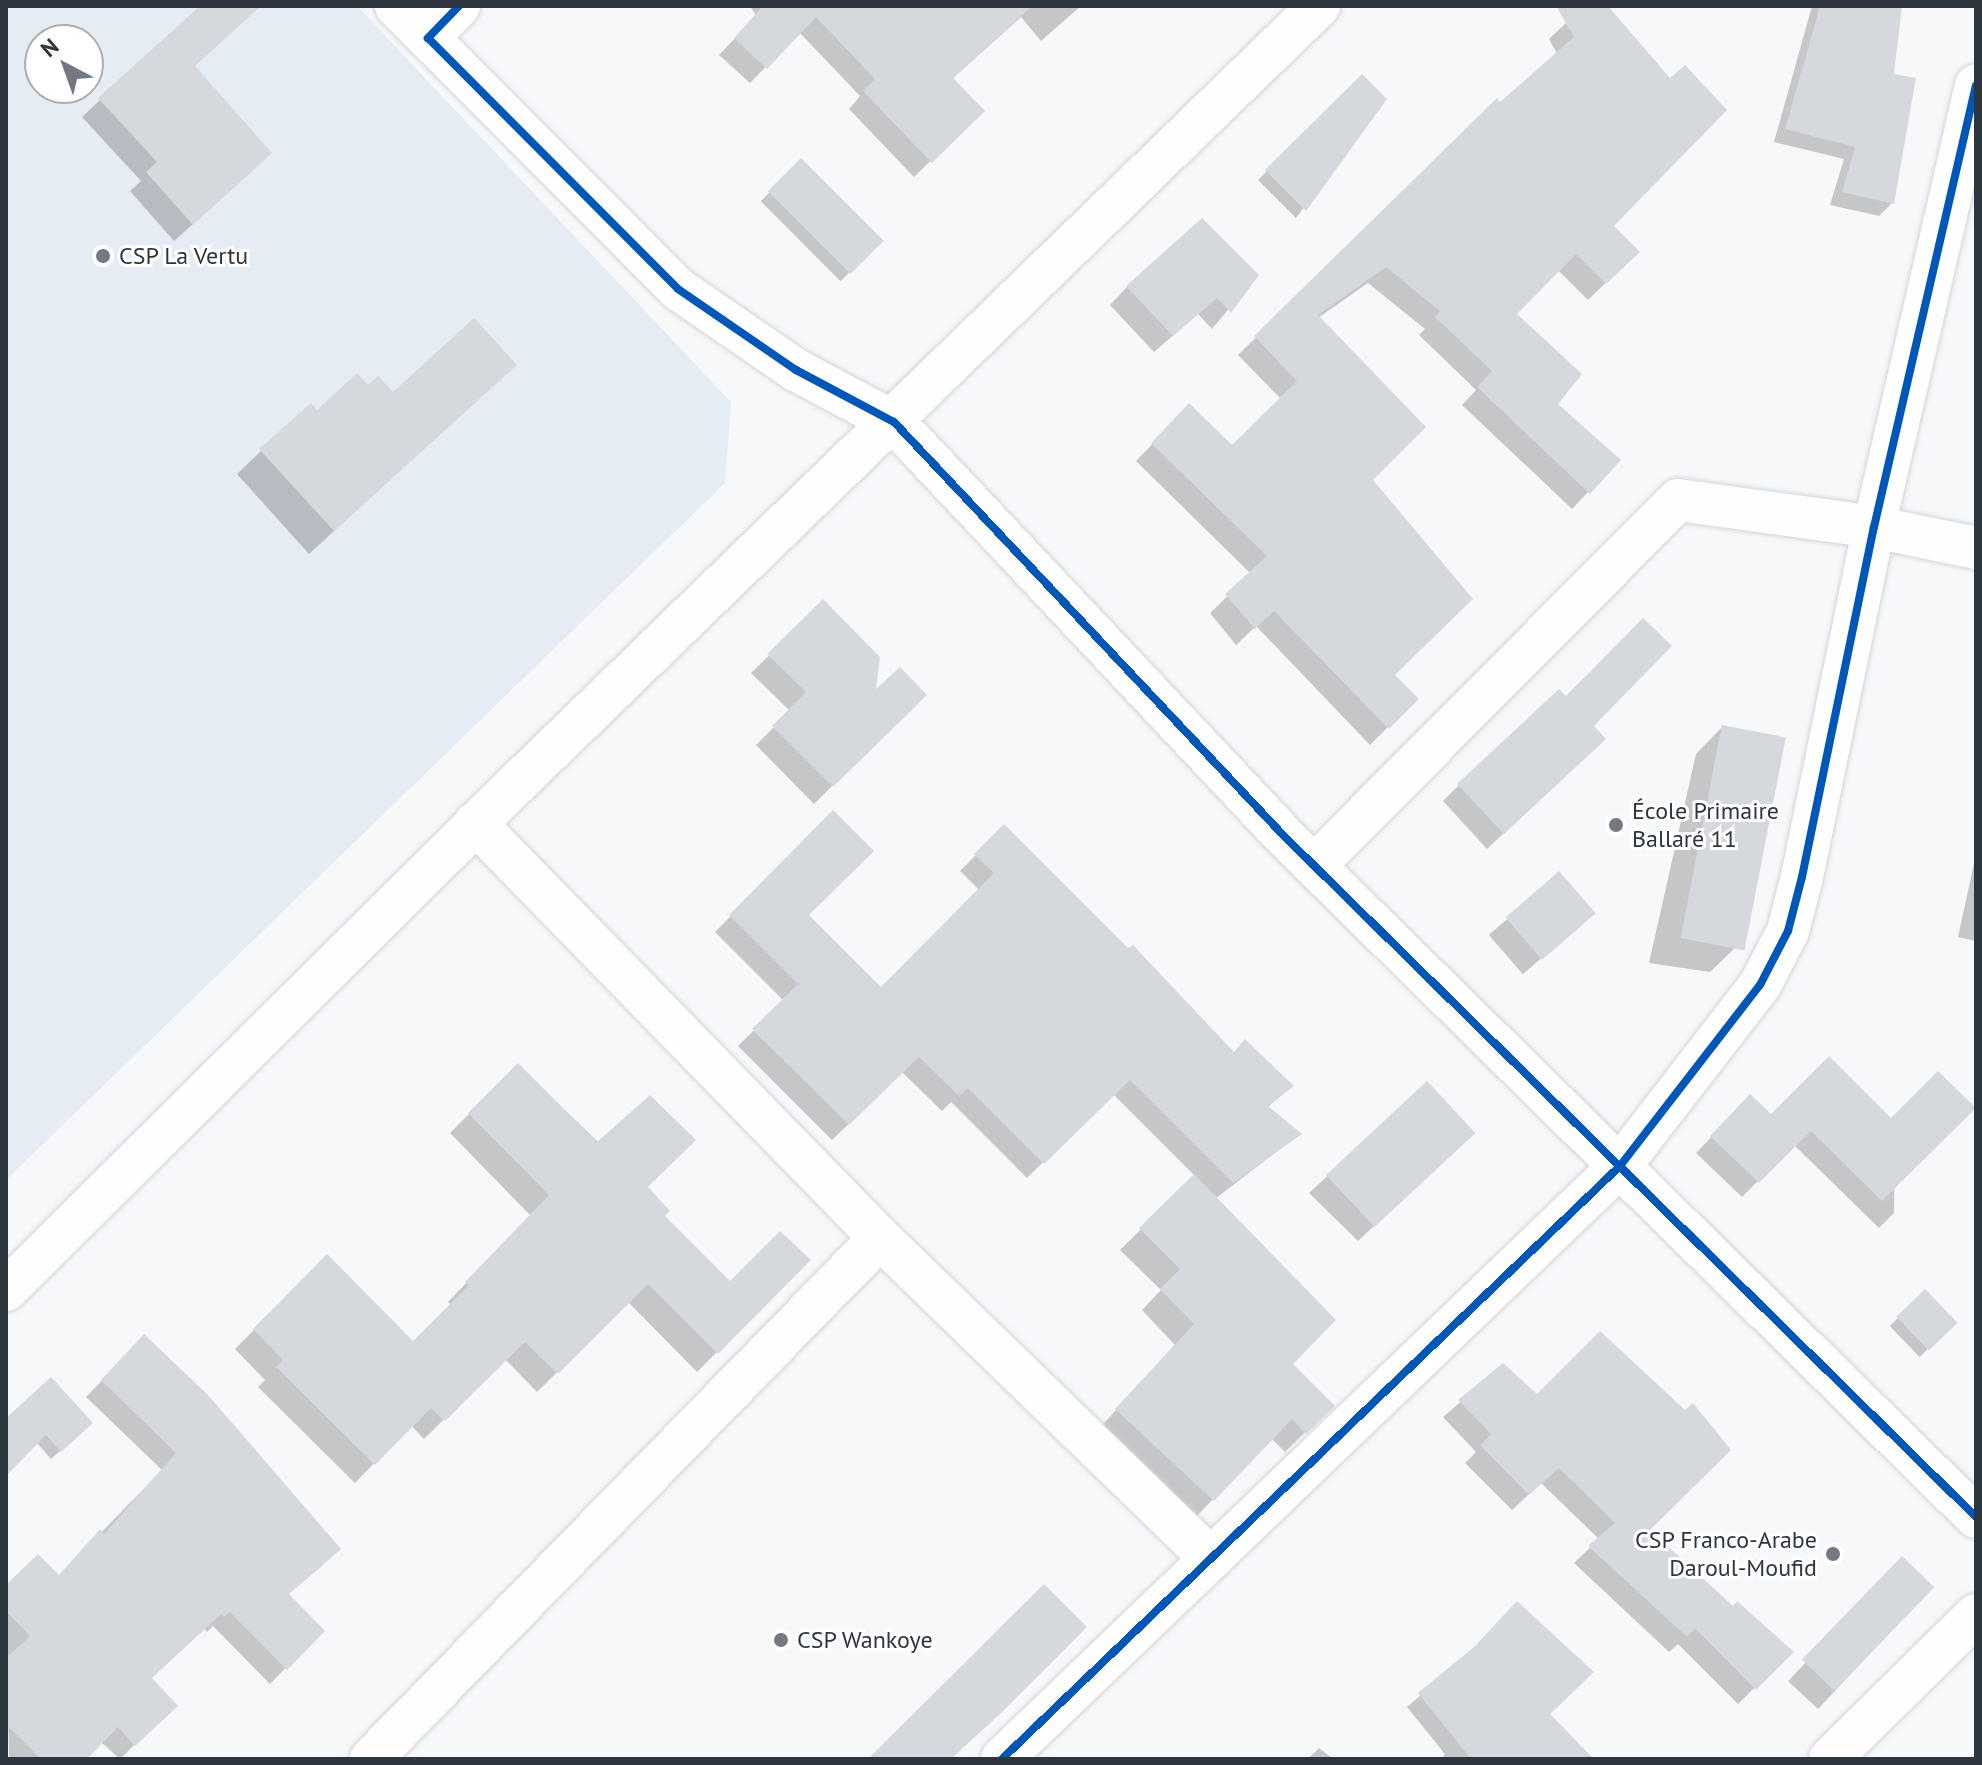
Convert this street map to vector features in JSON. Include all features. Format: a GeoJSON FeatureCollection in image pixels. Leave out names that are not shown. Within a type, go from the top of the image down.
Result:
{"type":"FeatureCollection","features":[{"type":"Feature","properties":{"kind":"street"},"geometry":{"type":"LineString","coordinates":[[396,6],[678,289],[796,370],[894,422],[1314,866],[1976,1517]]}},
{"type":"Feature","properties":{"kind":"street"},"geometry":{"type":"LineString","coordinates":[[428,38],[459,6]]}},
{"type":"Feature","properties":{"kind":"street"},"geometry":{"type":"LineString","coordinates":[[15,1268],[894,422],[1319,6]]}},
{"type":"Feature","properties":{"kind":"street"},"geometry":{"type":"LineString","coordinates":[[1002,1759],[1620,1166],[1760,985],[1788,931],[1874,527],[1976,86]]}},
{"type":"Feature","properties":{"kind":"street"},"geometry":{"type":"LineString","coordinates":[[1314,866],[1678,500],[1874,527],[1976,548]]}},
{"type":"Feature","properties":{"kind":"street"},"geometry":{"type":"LineString","coordinates":[[475,823],[880,1238],[1211,1559]]}},
{"type":"Feature","properties":{"kind":"street"},"geometry":{"type":"LineString","coordinates":[[371,1759],[880,1238]]}},
{"type":"Feature","properties":{"kind":"street"},"geometry":{"type":"LineString","coordinates":[[1830,1759],[1976,1615]]}},
{"type":"Feature","properties":{"kind":"shaded area"},"geometry":{"type":"Polygon","coordinates":[[[6,6],[357,6],[731,402],[725,483],[6,1180],[6,6]]]}},
{"type":"Feature","properties":{"kind":"building"},"geometry":{"type":"Polygon","coordinates":[[[200,6],[261,6],[195,66],[272,153],[193,225],[146,172],[157,162],[104,104],[104,93],[200,6]]]}},
{"type":"Feature","properties":{"kind":"building"},"geometry":{"type":"Polygon","coordinates":[[[763,6],[1032,6],[953,78],[985,111],[932,163],[863,91],[875,79],[816,17],[767,69],[734,38],[763,6]]]}},
{"type":"Feature","properties":{"kind":"building"},"geometry":{"type":"Polygon","coordinates":[[[1556,6],[1608,6],[1670,78],[1685,65],[1727,110],[1614,226],[1640,252],[1606,284],[1576,254],[1517,314],[1582,374],[1558,404],[1621,460],[1590,494],[1477,387],[1492,371],[1435,317],[1440,311],[1386,267],[1318,315],[1426,427],[1373,480],[1473,599],[1395,675],[1419,699],[1389,729],[1274,611],[1255,629],[1225,594],[1267,556],[1151,443],[1189,403],[1232,445],[1297,381],[1254,336],[1497,98],[1500,102],[1574,37],[1556,6]]]}},
{"type":"Feature","properties":{"kind":"building"},"geometry":{"type":"Polygon","coordinates":[[[1820,6],[1902,6],[1894,74],[1916,78],[1894,204],[1842,192],[1855,147],[1785,129],[1820,6]]]}},
{"type":"Feature","properties":{"kind":"building"},"geometry":{"type":"Polygon","coordinates":[[[1362,74],[1387,99],[1306,211],[1265,170],[1362,74]]]}},
{"type":"Feature","properties":{"kind":"building"},"geometry":{"type":"Polygon","coordinates":[[[801,158],[884,241],[850,274],[768,191],[801,158]]]}},
{"type":"Feature","properties":{"kind":"building"},"geometry":{"type":"Polygon","coordinates":[[[1202,218],[1259,275],[1231,313],[1217,298],[1173,336],[1126,286],[1202,218]]]}},
{"type":"Feature","properties":{"kind":"building"},"geometry":{"type":"Polygon","coordinates":[[[474,318],[517,365],[334,531],[259,449],[311,403],[317,410],[357,373],[368,385],[378,376],[393,392],[474,318]]]}},
{"type":"Feature","properties":{"kind":"building"},"geometry":{"type":"Polygon","coordinates":[[[823,599],[880,657],[876,689],[900,667],[927,695],[833,787],[772,726],[806,692],[767,654],[823,599]]]}},
{"type":"Feature","properties":{"kind":"building"},"geometry":{"type":"Polygon","coordinates":[[[1643,618],[1672,646],[1594,726],[1606,739],[1504,834],[1457,784],[1559,689],[1566,696],[1643,618]]]}},
{"type":"Feature","properties":{"kind":"building"},"geometry":{"type":"Polygon","coordinates":[[[1722,725],[1786,737],[1744,950],[1681,938],[1722,725]]]}},
{"type":"Feature","properties":{"kind":"building"},"geometry":{"type":"Polygon","coordinates":[[[833,810],[874,851],[809,915],[881,987],[994,873],[974,854],[1004,824],[1128,948],[1133,945],[1234,1052],[1245,1039],[1294,1086],[1268,1106],[1302,1134],[1233,1183],[1130,1080],[1044,1164],[968,1088],[959,1096],[919,1057],[849,1125],[752,1029],[798,984],[729,915],[833,810]]]}},
{"type":"Feature","properties":{"kind":"building"},"geometry":{"type":"Polygon","coordinates":[[[1559,871],[1596,913],[1542,960],[1505,918],[1559,871]]]}},
{"type":"Feature","properties":{"kind":"building"},"geometry":{"type":"Polygon","coordinates":[[[1829,1056],[1891,1118],[1938,1071],[1976,1108],[1882,1201],[1811,1131],[1759,1183],[1710,1136],[1750,1094],[1771,1114],[1829,1056]]]}},
{"type":"Feature","properties":{"kind":"building"},"geometry":{"type":"Polygon","coordinates":[[[518,1063],[597,1142],[650,1095],[696,1140],[648,1187],[670,1211],[665,1216],[730,1281],[780,1231],[811,1260],[718,1354],[648,1284],[558,1374],[525,1342],[445,1421],[431,1408],[375,1465],[276,1367],[283,1360],[253,1329],[327,1254],[413,1341],[469,1285],[465,1282],[549,1195],[468,1113],[518,1063]]]}},
{"type":"Feature","properties":{"kind":"building"},"geometry":{"type":"Polygon","coordinates":[[[1427,1081],[1475,1133],[1374,1227],[1326,1175],[1427,1081]]]}},
{"type":"Feature","properties":{"kind":"building"},"geometry":{"type":"Polygon","coordinates":[[[1194,1174],[1336,1320],[1293,1364],[1335,1406],[1306,1434],[1292,1419],[1214,1501],[1115,1409],[1194,1324],[1160,1289],[1180,1269],[1139,1228],[1194,1174]]]}},
{"type":"Feature","properties":{"kind":"building"},"geometry":{"type":"Polygon","coordinates":[[[1925,1289],[1958,1323],[1929,1351],[1896,1317],[1925,1289]]]}},
{"type":"Feature","properties":{"kind":"building"},"geometry":{"type":"Polygon","coordinates":[[[1600,1331],[1685,1410],[1693,1403],[1731,1450],[1650,1530],[1733,1606],[1737,1601],[1794,1652],[1756,1690],[1695,1628],[1687,1637],[1588,1546],[1615,1523],[1559,1468],[1529,1495],[1480,1445],[1491,1434],[1458,1400],[1503,1363],[1537,1394],[1600,1331]]]}},
{"type":"Feature","properties":{"kind":"building"},"geometry":{"type":"Polygon","coordinates":[[[144,1334],[208,1395],[341,1549],[289,1594],[325,1631],[287,1670],[230,1612],[224,1617],[221,1614],[152,1678],[178,1706],[135,1746],[118,1727],[87,1759],[41,1759],[6,1724],[6,1658],[30,1636],[6,1611],[6,1585],[38,1554],[59,1575],[100,1529],[104,1534],[176,1453],[101,1380],[144,1334]]]}},
{"type":"Feature","properties":{"kind":"building"},"geometry":{"type":"Polygon","coordinates":[[[51,1377],[93,1423],[61,1452],[46,1435],[6,1476],[6,1418],[51,1377]]]}},
{"type":"Feature","properties":{"kind":"building"},"geometry":{"type":"Polygon","coordinates":[[[1902,1556],[1934,1587],[1834,1691],[1802,1660],[1902,1556]]]}},
{"type":"Feature","properties":{"kind":"building"},"geometry":{"type":"Polygon","coordinates":[[[1044,1584],[1087,1627],[1002,1712],[951,1759],[868,1759],[1044,1584]]]}},
{"type":"Feature","properties":{"kind":"building"},"geometry":{"type":"Polygon","coordinates":[[[1517,1601],[1594,1672],[1550,1714],[1594,1759],[1471,1759],[1418,1693],[1474,1647],[1517,1601]]]}},
{"type":"Feature","properties":{"kind":"cycle path"},"geometry":{"type":"LineString","coordinates":[[459,6],[428,38],[678,289],[796,370],[894,422],[1284,836],[1976,1517]]}},
{"type":"Feature","properties":{"kind":"cycle path"},"geometry":{"type":"LineString","coordinates":[[1002,1759],[1620,1166],[1760,985],[1788,931],[1802,877],[1874,527],[1976,86]]}},
{"type":"Feature","properties":{"kind":"place","name":"CSP La Vertu"},"geometry":{"type":"Point","coordinates":[103,256]}},
{"type":"Feature","properties":{"kind":"place","name":"École Primaire Ballaré 11"},"geometry":{"type":"Point","coordinates":[1616,825]}},
{"type":"Feature","properties":{"kind":"place","name":"CSP Franco-Arabe Daroul-Moufid"},"geometry":{"type":"Point","coordinates":[1833,1554]}},
{"type":"Feature","properties":{"kind":"place","name":"CSP Wankoye"},"geometry":{"type":"Point","coordinates":[781,1640]}}]}
